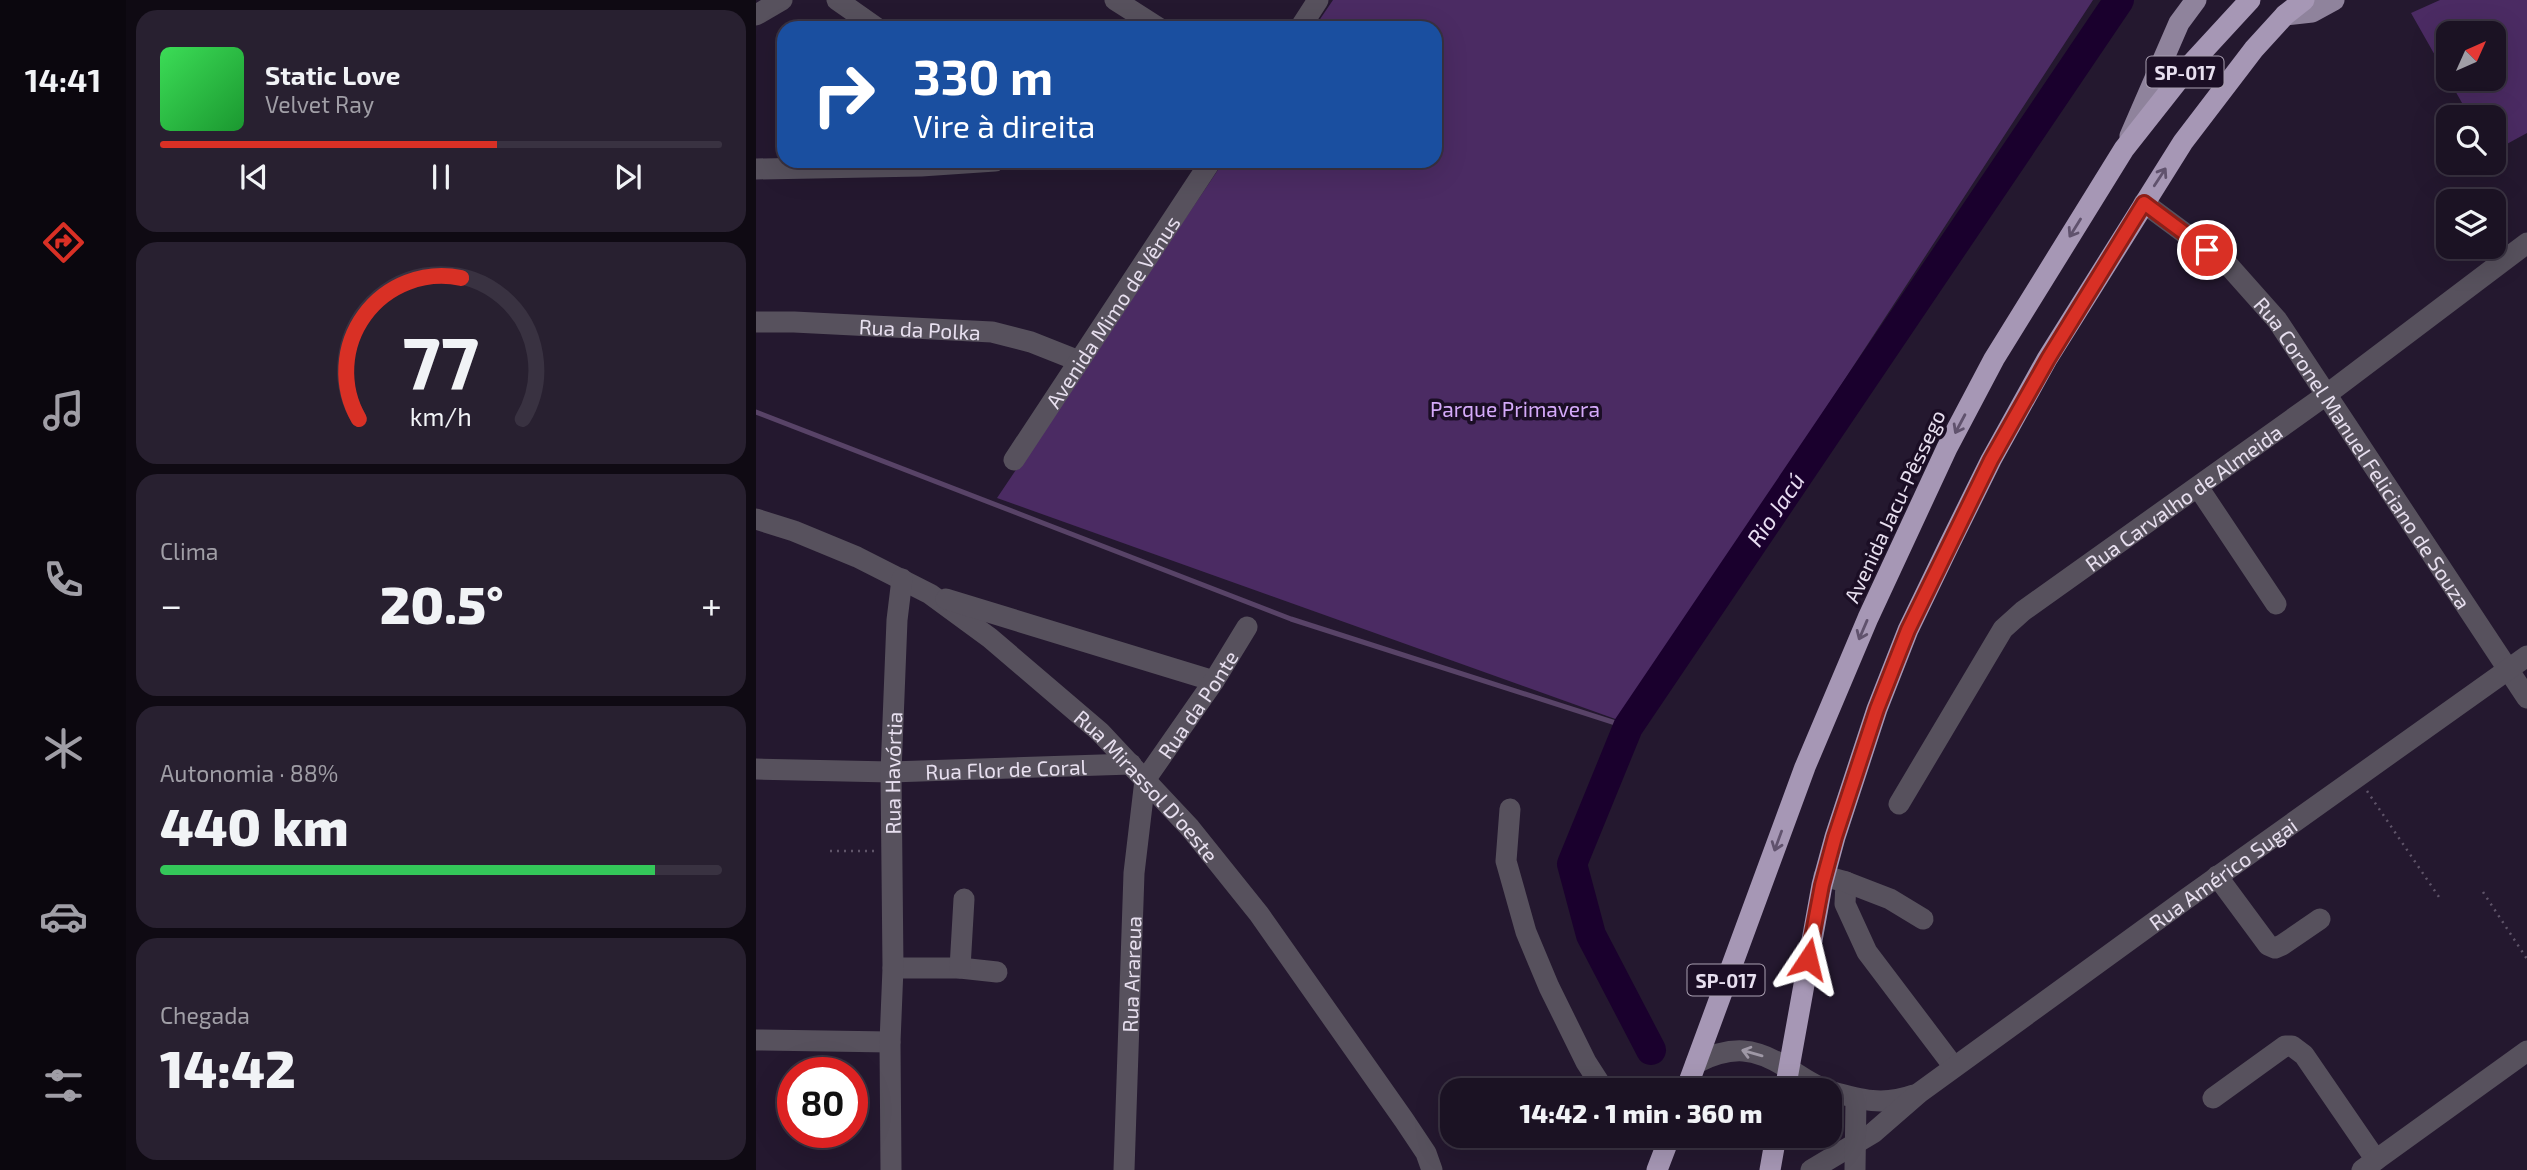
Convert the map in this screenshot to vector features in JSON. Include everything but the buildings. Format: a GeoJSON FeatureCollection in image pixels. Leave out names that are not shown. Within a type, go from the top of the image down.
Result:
{"type":"FeatureCollection","features":[{"type":"Feature","properties":{"kind":"highway","name":"Avenida Jacu-Pêssego"},"geometry":{"type":"LineString","coordinates":[[1690,1078],[1810,755],[1868,618],[1922,502],[1994,359],[2124,149],[2191,64],[2250,0]]}},
{"type":"Feature","properties":{"kind":"highway","name":"SP-017"},"geometry":{"type":"LineString","coordinates":[[1786,1078],[1824,876],[1877,709],[1908,630],[1931,581],[1991,460],[2048,359],[2183,142],[2221,90],[2284,15],[2304,0]]}},
{"type":"Feature","properties":{"kind":"highway"},"geometry":{"type":"LineString","coordinates":[[1657,1170],[1665,1148]]}},
{"type":"Feature","properties":{"kind":"highway"},"geometry":{"type":"LineString","coordinates":[[1770,1170],[1774,1148]]}},
{"type":"Feature","properties":{"kind":"main road"},"geometry":{"type":"LineString","coordinates":[[2124,149],[2179,23],[2196,0]]}},
{"type":"Feature","properties":{"kind":"main road"},"geometry":{"type":"LineString","coordinates":[[2284,15],[2312,12],[2333,0]]}},
{"type":"Feature","properties":{"kind":"street"},"geometry":{"type":"LineString","coordinates":[[756,15],[782,0]]}},
{"type":"Feature","properties":{"kind":"street"},"geometry":{"type":"LineString","coordinates":[[836,0],[867,21]]}},
{"type":"Feature","properties":{"kind":"street"},"geometry":{"type":"LineString","coordinates":[[1115,0],[1148,21]]}},
{"type":"Feature","properties":{"kind":"street"},"geometry":{"type":"LineString","coordinates":[[1304,21],[1318,0]]}},
{"type":"Feature","properties":{"kind":"street"},"geometry":{"type":"LineString","coordinates":[[756,169],[811,168]]}},
{"type":"Feature","properties":{"kind":"street","name":"Avenida Mimo de Vênus"},"geometry":{"type":"LineString","coordinates":[[1014,460],[1206,168]]}},
{"type":"Feature","properties":{"kind":"street","name":"Rua Coronel Manuel Feliciano de Souza"},"geometry":{"type":"LineString","coordinates":[[2144,203],[2229,266],[2277,320],[2527,698]]}},
{"type":"Feature","properties":{"kind":"street","name":"Rua Carvalho de Almeida"},"geometry":{"type":"LineString","coordinates":[[1899,804],[2003,629],[2022,611],[2326,395],[2527,243]]}},
{"type":"Feature","properties":{"kind":"street"},"geometry":{"type":"LineString","coordinates":[[756,309],[794,322]]}},
{"type":"Feature","properties":{"kind":"street","name":"Rua da Polka"},"geometry":{"type":"LineString","coordinates":[[756,322],[992,332],[1031,342],[1079,361]]}},
{"type":"Feature","properties":{"kind":"street"},"geometry":{"type":"LineString","coordinates":[[2198,487],[2276,604]]}},
{"type":"Feature","properties":{"kind":"street","name":"Rua Mirassol D'oeste"},"geometry":{"type":"LineString","coordinates":[[756,519],[794,531],[857,557],[930,594],[990,638],[1100,732],[1190,828],[1259,914],[1404,1120],[1426,1153],[1432,1170]]}},
{"type":"Feature","properties":{"kind":"street","name":"Rua Havórtia"},"geometry":{"type":"LineString","coordinates":[[891,1170],[891,772],[897,620],[902,579]]}},
{"type":"Feature","properties":{"kind":"street"},"geometry":{"type":"LineString","coordinates":[[930,594],[1214,681]]}},
{"type":"Feature","properties":{"kind":"street","name":"Rua da Ponte"},"geometry":{"type":"LineString","coordinates":[[1138,772],[1214,681],[1247,627]]}},
{"type":"Feature","properties":{"kind":"street","name":"Rua Américo Sugai"},"geometry":{"type":"LineString","coordinates":[[1815,1167],[1856,1144],[1890,1120],[1919,1093],[2217,876],[2527,656]]}},
{"type":"Feature","properties":{"kind":"street","name":"Rua Flor de Coral"},"geometry":{"type":"LineString","coordinates":[[756,769],[1138,772]]}},
{"type":"Feature","properties":{"kind":"street","name":"Rua Arareua"},"geometry":{"type":"LineString","coordinates":[[1124,1170],[1138,772]]}},
{"type":"Feature","properties":{"kind":"street"},"geometry":{"type":"LineString","coordinates":[[1510,809],[1506,861],[1526,932],[1549,987],[1596,1078]]}},
{"type":"Feature","properties":{"kind":"street"},"geometry":{"type":"LineString","coordinates":[[1824,876],[1890,899],[1923,919]]}},
{"type":"Feature","properties":{"kind":"street"},"geometry":{"type":"LineString","coordinates":[[2217,876],[2267,945],[2275,948],[2320,919]]}},
{"type":"Feature","properties":{"kind":"street"},"geometry":{"type":"LineString","coordinates":[[1846,882],[1845,904],[1867,952],[1954,1068]]}},
{"type":"Feature","properties":{"kind":"street"},"geometry":{"type":"LineString","coordinates":[[960,968],[964,899]]}},
{"type":"Feature","properties":{"kind":"street"},"geometry":{"type":"LineString","coordinates":[[893,968],[960,968],[997,972]]}},
{"type":"Feature","properties":{"kind":"street"},"geometry":{"type":"LineString","coordinates":[[756,1040],[890,1042]]}},
{"type":"Feature","properties":{"kind":"street"},"geometry":{"type":"LineString","coordinates":[[2213,1098],[2285,1046],[2292,1046],[2304,1055],[2369,1165],[2527,1051]]}},
{"type":"Feature","properties":{"kind":"street","name":"Rua Américo Sugai"},"geometry":{"type":"LineString","coordinates":[[1696,1063],[1727,1050],[1742,1050],[1788,1068],[1801,1078]]}},
{"type":"Feature","properties":{"kind":"street","name":"Rua Américo Sugai"},"geometry":{"type":"LineString","coordinates":[[1842,1095],[1856,1099],[1895,1101],[1919,1093]]}},
{"type":"Feature","properties":{"kind":"street"},"geometry":{"type":"LineString","coordinates":[[1855,1170],[1856,1099]]}},
{"type":"Feature","properties":{"kind":"street","name":"Rua Américo Sugai"},"geometry":{"type":"LineString","coordinates":[[1815,1167],[1840,1170]]}},
{"type":"Feature","properties":{"kind":"path"},"geometry":{"type":"LineString","coordinates":[[2358,777],[2441,900]]}},
{"type":"Feature","properties":{"kind":"path"},"geometry":{"type":"LineString","coordinates":[[830,851],[892,851]]}},
{"type":"Feature","properties":{"kind":"path"},"geometry":{"type":"LineString","coordinates":[[2483,892],[2527,959]]}},
{"type":"Feature","properties":{"kind":"green space","name":"Parque Primavera"},"geometry":{"type":"Polygon","coordinates":[[[1333,0],[2093,0],[1621,721],[997,498],[1219,168],[1442,168],[1442,21],[1319,21],[1333,0]]]}},
{"type":"Feature","properties":{"kind":"green space"},"geometry":{"type":"Polygon","coordinates":[[[2440,0],[2527,0],[2527,133],[2506,144],[2506,105],[2463,105],[2455,91],[2506,91],[2506,21],[2436,21],[2436,57],[2411,13],[2440,0]]]}},
{"type":"Feature","properties":{"kind":"waterway","name":"Rio Jacú"},"geometry":{"type":"LineString","coordinates":[[1651,1050],[1591,935],[1572,864],[1628,727],[2119,0]]}},
{"type":"Feature","properties":{"kind":"waterway"},"geometry":{"type":"LineString","coordinates":[[756,412],[1291,619],[1628,727]]}},
{"type":"Feature","properties":{"kind":"route"},"geometry":{"type":"LineString","coordinates":[[1808,959],[1829,857],[1877,709],[1908,630],[1991,460],[2048,359],[2144,203],[2207,250]]}}]}
